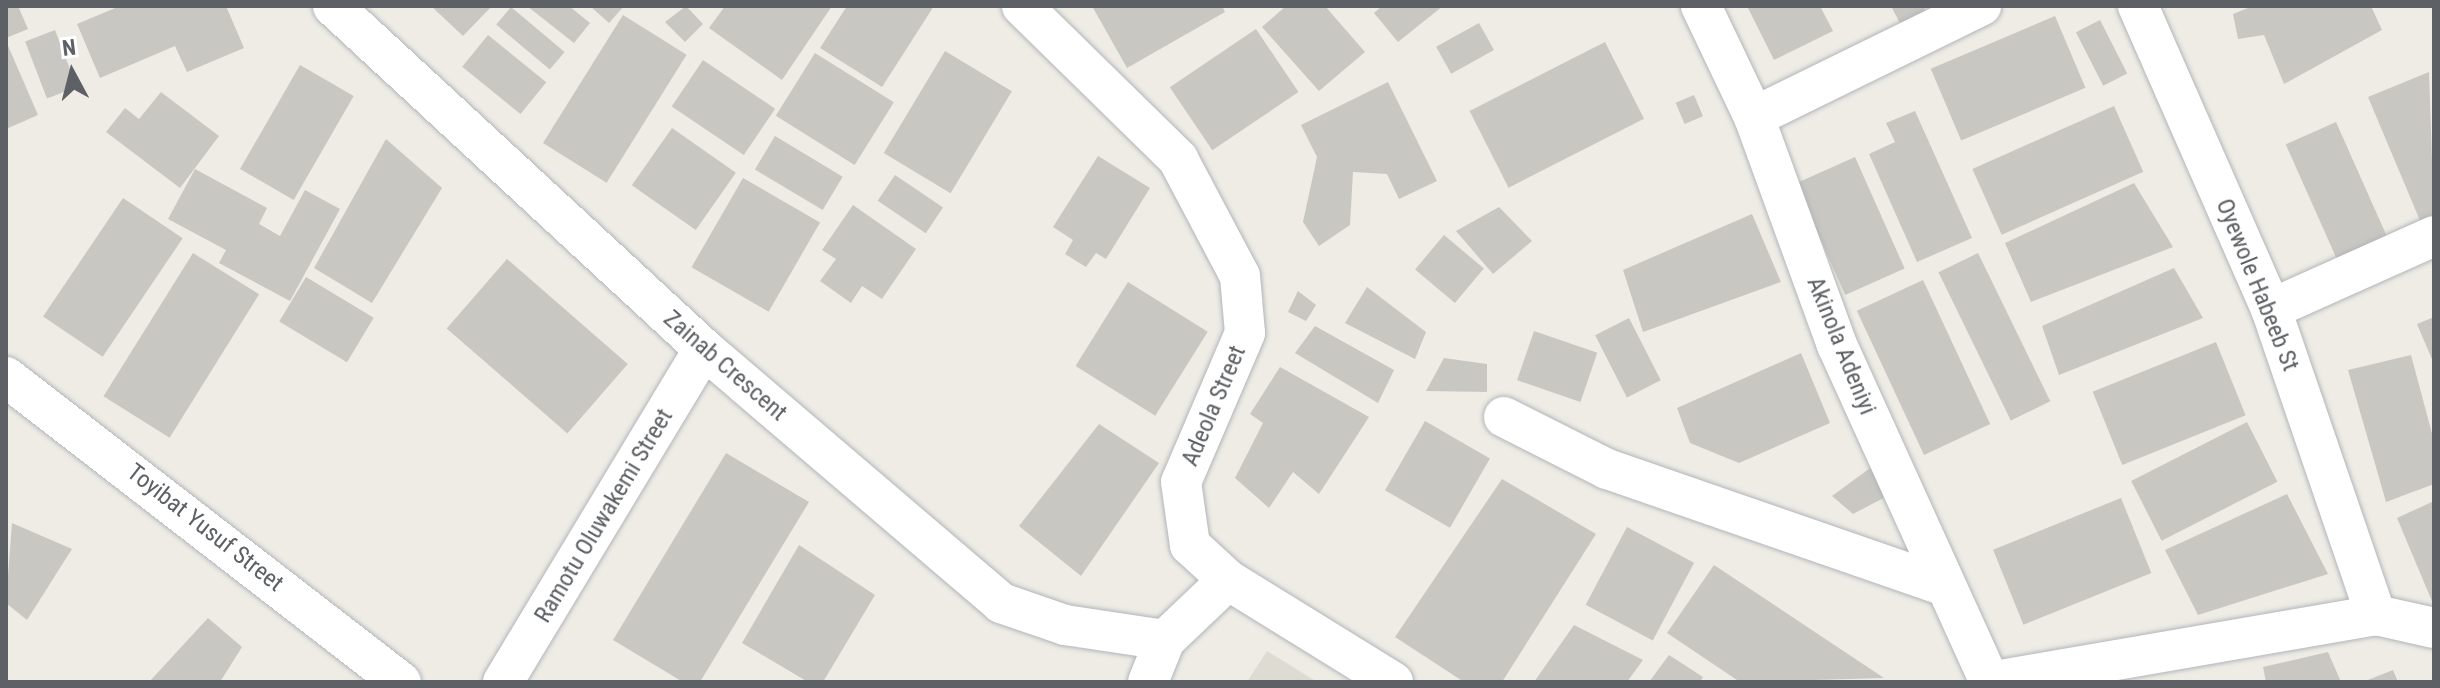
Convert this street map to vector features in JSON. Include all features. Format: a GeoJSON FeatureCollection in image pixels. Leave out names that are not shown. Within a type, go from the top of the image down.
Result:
{"type":"FeatureCollection","features":[{"type":"Feature","properties":{"kind":"street","name":"Zainab Crescent"},"geometry":{"type":"LineString","coordinates":[[333,6],[704,349],[1001,603],[1065,625],[1165,640]]}},
{"type":"Feature","properties":{"kind":"street","name":"Adeola Street"},"geometry":{"type":"LineString","coordinates":[[1022,6],[1178,159],[1240,276],[1245,333],[1181,482],[1190,545],[1228,580],[1393,682]]}},
{"type":"Feature","properties":{"kind":"street","name":"Akinola Adeniyi"},"geometry":{"type":"LineString","coordinates":[[1701,6],[1754,117],[1837,345],[1942,585],[1990,682]]}},
{"type":"Feature","properties":{"kind":"street"},"geometry":{"type":"LineString","coordinates":[[1754,117],[1981,6]]}},
{"type":"Feature","properties":{"kind":"street","name":"Oyewole Habeeb St"},"geometry":{"type":"LineString","coordinates":[[2138,6],[2271,309],[2376,615]]}},
{"type":"Feature","properties":{"kind":"street"},"geometry":{"type":"LineString","coordinates":[[2271,309],[2434,236]]}},
{"type":"Feature","properties":{"kind":"street","name":"Ramotu Oluwakemi Street"},"geometry":{"type":"LineString","coordinates":[[503,682],[704,349]]}},
{"type":"Feature","properties":{"kind":"street","name":"Toyibat Yusuf Street"},"geometry":{"type":"LineString","coordinates":[[6,377],[401,682]]}},
{"type":"Feature","properties":{"kind":"street"},"geometry":{"type":"LineString","coordinates":[[1504,417],[1607,469],[1942,585]]}},
{"type":"Feature","properties":{"kind":"street"},"geometry":{"type":"LineString","coordinates":[[1148,682],[1165,640],[1228,580]]}},
{"type":"Feature","properties":{"kind":"street"},"geometry":{"type":"LineString","coordinates":[[1990,682],[2376,615],[2434,628]]}},
{"type":"Feature","properties":{"kind":"shaded area"},"geometry":{"type":"Polygon","coordinates":[[[1267,651],[1317,682],[1247,682],[1267,651]]]}},
{"type":"Feature","properties":{"kind":"building"},"geometry":{"type":"Polygon","coordinates":[[[6,6],[18,6],[28,29],[6,38],[6,6]]]}},
{"type":"Feature","properties":{"kind":"building"},"geometry":{"type":"Polygon","coordinates":[[[120,6],[226,6],[244,48],[187,72],[175,46],[100,78],[77,24],[120,6]]]}},
{"type":"Feature","properties":{"kind":"building"},"geometry":{"type":"Polygon","coordinates":[[[431,6],[492,6],[463,36],[431,6]]]}},
{"type":"Feature","properties":{"kind":"building"},"geometry":{"type":"Polygon","coordinates":[[[527,6],[569,6],[590,23],[574,43],[527,6]]]}},
{"type":"Feature","properties":{"kind":"building"},"geometry":{"type":"Polygon","coordinates":[[[590,6],[624,6],[609,23],[590,6]]]}},
{"type":"Feature","properties":{"kind":"building"},"geometry":{"type":"Polygon","coordinates":[[[686,6],[703,24],[685,42],[665,22],[686,6]]]}},
{"type":"Feature","properties":{"kind":"building"},"geometry":{"type":"Polygon","coordinates":[[[725,6],[832,6],[782,80],[709,28],[725,6]]]}},
{"type":"Feature","properties":{"kind":"building"},"geometry":{"type":"Polygon","coordinates":[[[847,6],[934,6],[882,87],[820,48],[847,6]]]}},
{"type":"Feature","properties":{"kind":"building"},"geometry":{"type":"Polygon","coordinates":[[[1092,6],[1222,6],[1225,12],[1127,68],[1092,6]]]}},
{"type":"Feature","properties":{"kind":"building"},"geometry":{"type":"Polygon","coordinates":[[[1286,6],[1325,6],[1365,52],[1319,91],[1262,27],[1286,6]]]}},
{"type":"Feature","properties":{"kind":"building"},"geometry":{"type":"Polygon","coordinates":[[[1382,6],[1443,6],[1398,42],[1374,13],[1382,6]]]}},
{"type":"Feature","properties":{"kind":"building"},"geometry":{"type":"Polygon","coordinates":[[[1747,6],[1820,6],[1833,31],[1774,60],[1747,6]]]}},
{"type":"Feature","properties":{"kind":"building"},"geometry":{"type":"Polygon","coordinates":[[[1891,6],[1923,6],[1927,13],[1902,27],[1891,6]]]}},
{"type":"Feature","properties":{"kind":"building"},"geometry":{"type":"Polygon","coordinates":[[[2253,6],[2371,6],[2382,30],[2284,84],[2264,35],[2238,39],[2233,14],[2253,6]]]}},
{"type":"Feature","properties":{"kind":"building"},"geometry":{"type":"Polygon","coordinates":[[[511,7],[565,52],[550,70],[496,25],[511,7]]]}},
{"type":"Feature","properties":{"kind":"building"},"geometry":{"type":"Polygon","coordinates":[[[623,15],[687,55],[607,183],[543,143],[623,15]]]}},
{"type":"Feature","properties":{"kind":"building"},"geometry":{"type":"Polygon","coordinates":[[[2055,16],[2085,88],[1961,141],[1931,69],[2055,16]]]}},
{"type":"Feature","properties":{"kind":"building"},"geometry":{"type":"Polygon","coordinates":[[[2100,20],[2127,73],[2103,86],[2076,32],[2100,20]]]}},
{"type":"Feature","properties":{"kind":"building"},"geometry":{"type":"Polygon","coordinates":[[[1479,23],[1494,50],[1451,74],[1436,47],[1479,23]]]}},
{"type":"Feature","properties":{"kind":"building"},"geometry":{"type":"Polygon","coordinates":[[[1256,29],[1298,92],[1212,150],[1170,87],[1256,29]]]}},
{"type":"Feature","properties":{"kind":"building"},"geometry":{"type":"Polygon","coordinates":[[[55,30],[77,87],[47,98],[25,41],[55,30]]]}},
{"type":"Feature","properties":{"kind":"building"},"geometry":{"type":"Polygon","coordinates":[[[488,35],[546,82],[520,114],[462,67],[488,35]]]}},
{"type":"Feature","properties":{"kind":"building"},"geometry":{"type":"Polygon","coordinates":[[[6,41],[38,115],[6,129],[6,41]]]}},
{"type":"Feature","properties":{"kind":"building"},"geometry":{"type":"Polygon","coordinates":[[[1605,42],[1644,119],[1509,188],[1470,111],[1605,42]]]}},
{"type":"Feature","properties":{"kind":"building"},"geometry":{"type":"Polygon","coordinates":[[[945,51],[1012,91],[951,193],[884,153],[945,51]]]}},
{"type":"Feature","properties":{"kind":"building"},"geometry":{"type":"Polygon","coordinates":[[[815,53],[894,102],[855,165],[776,116],[815,53]]]}},
{"type":"Feature","properties":{"kind":"building"},"geometry":{"type":"Polygon","coordinates":[[[703,60],[775,109],[744,155],[672,106],[703,60]]]}},
{"type":"Feature","properties":{"kind":"building"},"geometry":{"type":"Polygon","coordinates":[[[300,65],[354,96],[294,200],[240,169],[300,65]]]}},
{"type":"Feature","properties":{"kind":"building"},"geometry":{"type":"Polygon","coordinates":[[[2429,72],[2434,218],[2421,223],[2368,97],[2429,72]]]}},
{"type":"Feature","properties":{"kind":"building"},"geometry":{"type":"Polygon","coordinates":[[[1388,82],[1437,181],[1399,199],[1387,174],[1353,172],[1350,225],[1319,246],[1303,222],[1317,157],[1301,125],[1388,82]]]}},
{"type":"Feature","properties":{"kind":"building"},"geometry":{"type":"Polygon","coordinates":[[[161,92],[219,136],[180,188],[106,132],[125,108],[139,119],[161,92]]]}},
{"type":"Feature","properties":{"kind":"building"},"geometry":{"type":"Polygon","coordinates":[[[1694,95],[1703,116],[1685,124],[1676,103],[1694,95]]]}},
{"type":"Feature","properties":{"kind":"building"},"geometry":{"type":"Polygon","coordinates":[[[2114,106],[2143,172],[2002,235],[1972,169],[2114,106]]]}},
{"type":"Feature","properties":{"kind":"building"},"geometry":{"type":"Polygon","coordinates":[[[1915,111],[1972,238],[1917,262],[1869,154],[1895,142],[1886,123],[1915,111]]]}},
{"type":"Feature","properties":{"kind":"building"},"geometry":{"type":"Polygon","coordinates":[[[2336,122],[2391,244],[2340,267],[2286,144],[2336,122]]]}},
{"type":"Feature","properties":{"kind":"building"},"geometry":{"type":"Polygon","coordinates":[[[672,128],[736,173],[696,230],[632,185],[672,128]]]}},
{"type":"Feature","properties":{"kind":"building"},"geometry":{"type":"Polygon","coordinates":[[[775,136],[843,177],[823,210],[755,169],[775,136]]]}},
{"type":"Feature","properties":{"kind":"building"},"geometry":{"type":"Polygon","coordinates":[[[386,139],[442,188],[372,303],[314,268],[386,139]]]}},
{"type":"Feature","properties":{"kind":"building"},"geometry":{"type":"Polygon","coordinates":[[[1098,156],[1150,188],[1106,259],[1096,253],[1086,267],[1065,254],[1073,240],[1053,227],[1098,156]]]}},
{"type":"Feature","properties":{"kind":"building"},"geometry":{"type":"Polygon","coordinates":[[[1855,157],[1905,268],[1845,295],[1796,183],[1855,157]]]}},
{"type":"Feature","properties":{"kind":"building"},"geometry":{"type":"Polygon","coordinates":[[[195,169],[267,208],[259,224],[280,236],[305,190],[340,209],[290,301],[219,263],[226,250],[168,219],[195,169]]]}},
{"type":"Feature","properties":{"kind":"building"},"geometry":{"type":"Polygon","coordinates":[[[895,175],[943,207],[926,233],[878,201],[895,175]]]}},
{"type":"Feature","properties":{"kind":"building"},"geometry":{"type":"Polygon","coordinates":[[[743,178],[820,222],[769,312],[692,267],[743,178]]]}},
{"type":"Feature","properties":{"kind":"building"},"geometry":{"type":"Polygon","coordinates":[[[2134,183],[2173,247],[2031,302],[2005,243],[2134,183]]]}},
{"type":"Feature","properties":{"kind":"building"},"geometry":{"type":"Polygon","coordinates":[[[123,198],[183,238],[103,357],[43,317],[123,198]]]}},
{"type":"Feature","properties":{"kind":"building"},"geometry":{"type":"Polygon","coordinates":[[[853,205],[916,249],[882,299],[862,286],[851,303],[820,281],[836,259],[822,250],[853,205]]]}},
{"type":"Feature","properties":{"kind":"building"},"geometry":{"type":"Polygon","coordinates":[[[1499,207],[1532,241],[1493,274],[1456,231],[1499,207]]]}},
{"type":"Feature","properties":{"kind":"building"},"geometry":{"type":"Polygon","coordinates":[[[1752,214],[1781,282],[1643,332],[1623,270],[1752,214]]]}},
{"type":"Feature","properties":{"kind":"building"},"geometry":{"type":"Polygon","coordinates":[[[1444,235],[1484,268],[1455,303],[1415,269],[1444,235]]]}},
{"type":"Feature","properties":{"kind":"building"},"geometry":{"type":"Polygon","coordinates":[[[193,253],[259,294],[170,438],[103,396],[193,253]]]}},
{"type":"Feature","properties":{"kind":"building"},"geometry":{"type":"Polygon","coordinates":[[[1978,253],[2050,401],[2011,421],[1938,272],[1978,253]]]}},
{"type":"Feature","properties":{"kind":"building"},"geometry":{"type":"Polygon","coordinates":[[[507,259],[628,364],[567,433],[447,328],[507,259]]]}},
{"type":"Feature","properties":{"kind":"building"},"geometry":{"type":"Polygon","coordinates":[[[2174,268],[2203,318],[2059,375],[2042,326],[2174,268]]]}},
{"type":"Feature","properties":{"kind":"building"},"geometry":{"type":"Polygon","coordinates":[[[306,277],[374,318],[347,362],[279,322],[306,277]]]}},
{"type":"Feature","properties":{"kind":"building"},"geometry":{"type":"Polygon","coordinates":[[[1923,280],[1990,424],[1924,455],[1857,311],[1923,280]]]}},
{"type":"Feature","properties":{"kind":"building"},"geometry":{"type":"Polygon","coordinates":[[[1128,282],[1208,332],[1155,416],[1076,366],[1128,282]]]}},
{"type":"Feature","properties":{"kind":"building"},"geometry":{"type":"Polygon","coordinates":[[[1367,287],[1426,332],[1415,359],[1345,323],[1367,287]]]}},
{"type":"Feature","properties":{"kind":"building"},"geometry":{"type":"Polygon","coordinates":[[[1298,291],[1316,305],[1306,321],[1288,312],[1298,291]]]}},
{"type":"Feature","properties":{"kind":"building"},"geometry":{"type":"Polygon","coordinates":[[[2434,317],[2434,364],[2417,324],[2434,317]]]}},
{"type":"Feature","properties":{"kind":"building"},"geometry":{"type":"Polygon","coordinates":[[[1629,318],[1661,380],[1627,398],[1595,335],[1629,318]]]}},
{"type":"Feature","properties":{"kind":"building"},"geometry":{"type":"Polygon","coordinates":[[[1315,326],[1394,370],[1378,403],[1295,353],[1315,326]]]}},
{"type":"Feature","properties":{"kind":"building"},"geometry":{"type":"Polygon","coordinates":[[[1534,331],[1597,353],[1580,402],[1517,380],[1534,331]]]}},
{"type":"Feature","properties":{"kind":"building"},"geometry":{"type":"Polygon","coordinates":[[[2216,342],[2246,415],[2122,465],[2093,392],[2216,342]]]}},
{"type":"Feature","properties":{"kind":"building"},"geometry":{"type":"Polygon","coordinates":[[[1801,353],[1830,423],[1739,463],[1690,443],[1677,408],[1801,353]]]}},
{"type":"Feature","properties":{"kind":"building"},"geometry":{"type":"Polygon","coordinates":[[[2411,355],[2434,441],[2434,484],[2386,502],[2348,370],[2411,355]]]}},
{"type":"Feature","properties":{"kind":"building"},"geometry":{"type":"Polygon","coordinates":[[[1444,358],[1487,364],[1487,392],[1426,391],[1444,358]]]}},
{"type":"Feature","properties":{"kind":"building"},"geometry":{"type":"Polygon","coordinates":[[[1280,367],[1369,417],[1319,494],[1293,472],[1269,508],[1235,478],[1263,423],[1250,414],[1280,367]]]}},
{"type":"Feature","properties":{"kind":"building"},"geometry":{"type":"Polygon","coordinates":[[[1425,421],[1490,458],[1450,528],[1385,490],[1425,421]]]}},
{"type":"Feature","properties":{"kind":"building"},"geometry":{"type":"Polygon","coordinates":[[[2247,422],[2277,482],[2162,541],[2131,481],[2247,422]]]}},
{"type":"Feature","properties":{"kind":"building"},"geometry":{"type":"Polygon","coordinates":[[[1099,424],[1159,463],[1081,576],[1019,526],[1099,424]]]}},
{"type":"Feature","properties":{"kind":"building"},"geometry":{"type":"Polygon","coordinates":[[[726,453],[809,502],[700,682],[683,682],[613,640],[726,453]]]}},
{"type":"Feature","properties":{"kind":"building"},"geometry":{"type":"Polygon","coordinates":[[[1877,463],[1897,491],[1853,514],[1832,496],[1877,463]]]}},
{"type":"Feature","properties":{"kind":"building"},"geometry":{"type":"Polygon","coordinates":[[[1502,479],[1596,534],[1502,682],[1464,682],[1395,637],[1502,479]]]}},
{"type":"Feature","properties":{"kind":"building"},"geometry":{"type":"Polygon","coordinates":[[[2287,494],[2328,574],[2198,615],[2165,550],[2287,494]]]}},
{"type":"Feature","properties":{"kind":"building"},"geometry":{"type":"Polygon","coordinates":[[[2121,498],[2151,573],[2023,625],[1993,550],[2121,498]]]}},
{"type":"Feature","properties":{"kind":"building"},"geometry":{"type":"Polygon","coordinates":[[[2434,501],[2434,606],[2397,518],[2434,501]]]}},
{"type":"Feature","properties":{"kind":"building"},"geometry":{"type":"Polygon","coordinates":[[[12,523],[72,549],[27,620],[6,603],[12,523]]]}},
{"type":"Feature","properties":{"kind":"building"},"geometry":{"type":"Polygon","coordinates":[[[1627,527],[1694,563],[1653,640],[1586,605],[1627,527]]]}},
{"type":"Feature","properties":{"kind":"building"},"geometry":{"type":"Polygon","coordinates":[[[799,545],[875,595],[823,682],[808,682],[742,643],[799,545]]]}},
{"type":"Feature","properties":{"kind":"building"},"geometry":{"type":"Polygon","coordinates":[[[1714,565],[1884,678],[1740,682],[1667,633],[1714,565]]]}},
{"type":"Feature","properties":{"kind":"building"},"geometry":{"type":"Polygon","coordinates":[[[208,618],[242,647],[220,682],[149,682],[208,618]]]}},
{"type":"Feature","properties":{"kind":"building"},"geometry":{"type":"Polygon","coordinates":[[[1574,625],[1643,660],[1627,682],[1534,682],[1574,625]]]}},
{"type":"Feature","properties":{"kind":"building"},"geometry":{"type":"Polygon","coordinates":[[[2328,652],[2341,682],[2266,682],[2263,667],[2328,652]]]}},
{"type":"Feature","properties":{"kind":"building"},"geometry":{"type":"Polygon","coordinates":[[[1669,655],[1703,677],[1700,682],[1649,682],[1669,655]]]}},
{"type":"Feature","properties":{"kind":"building"},"geometry":{"type":"Polygon","coordinates":[[[2393,670],[2398,682],[2363,682],[2393,670]]]}}]}
